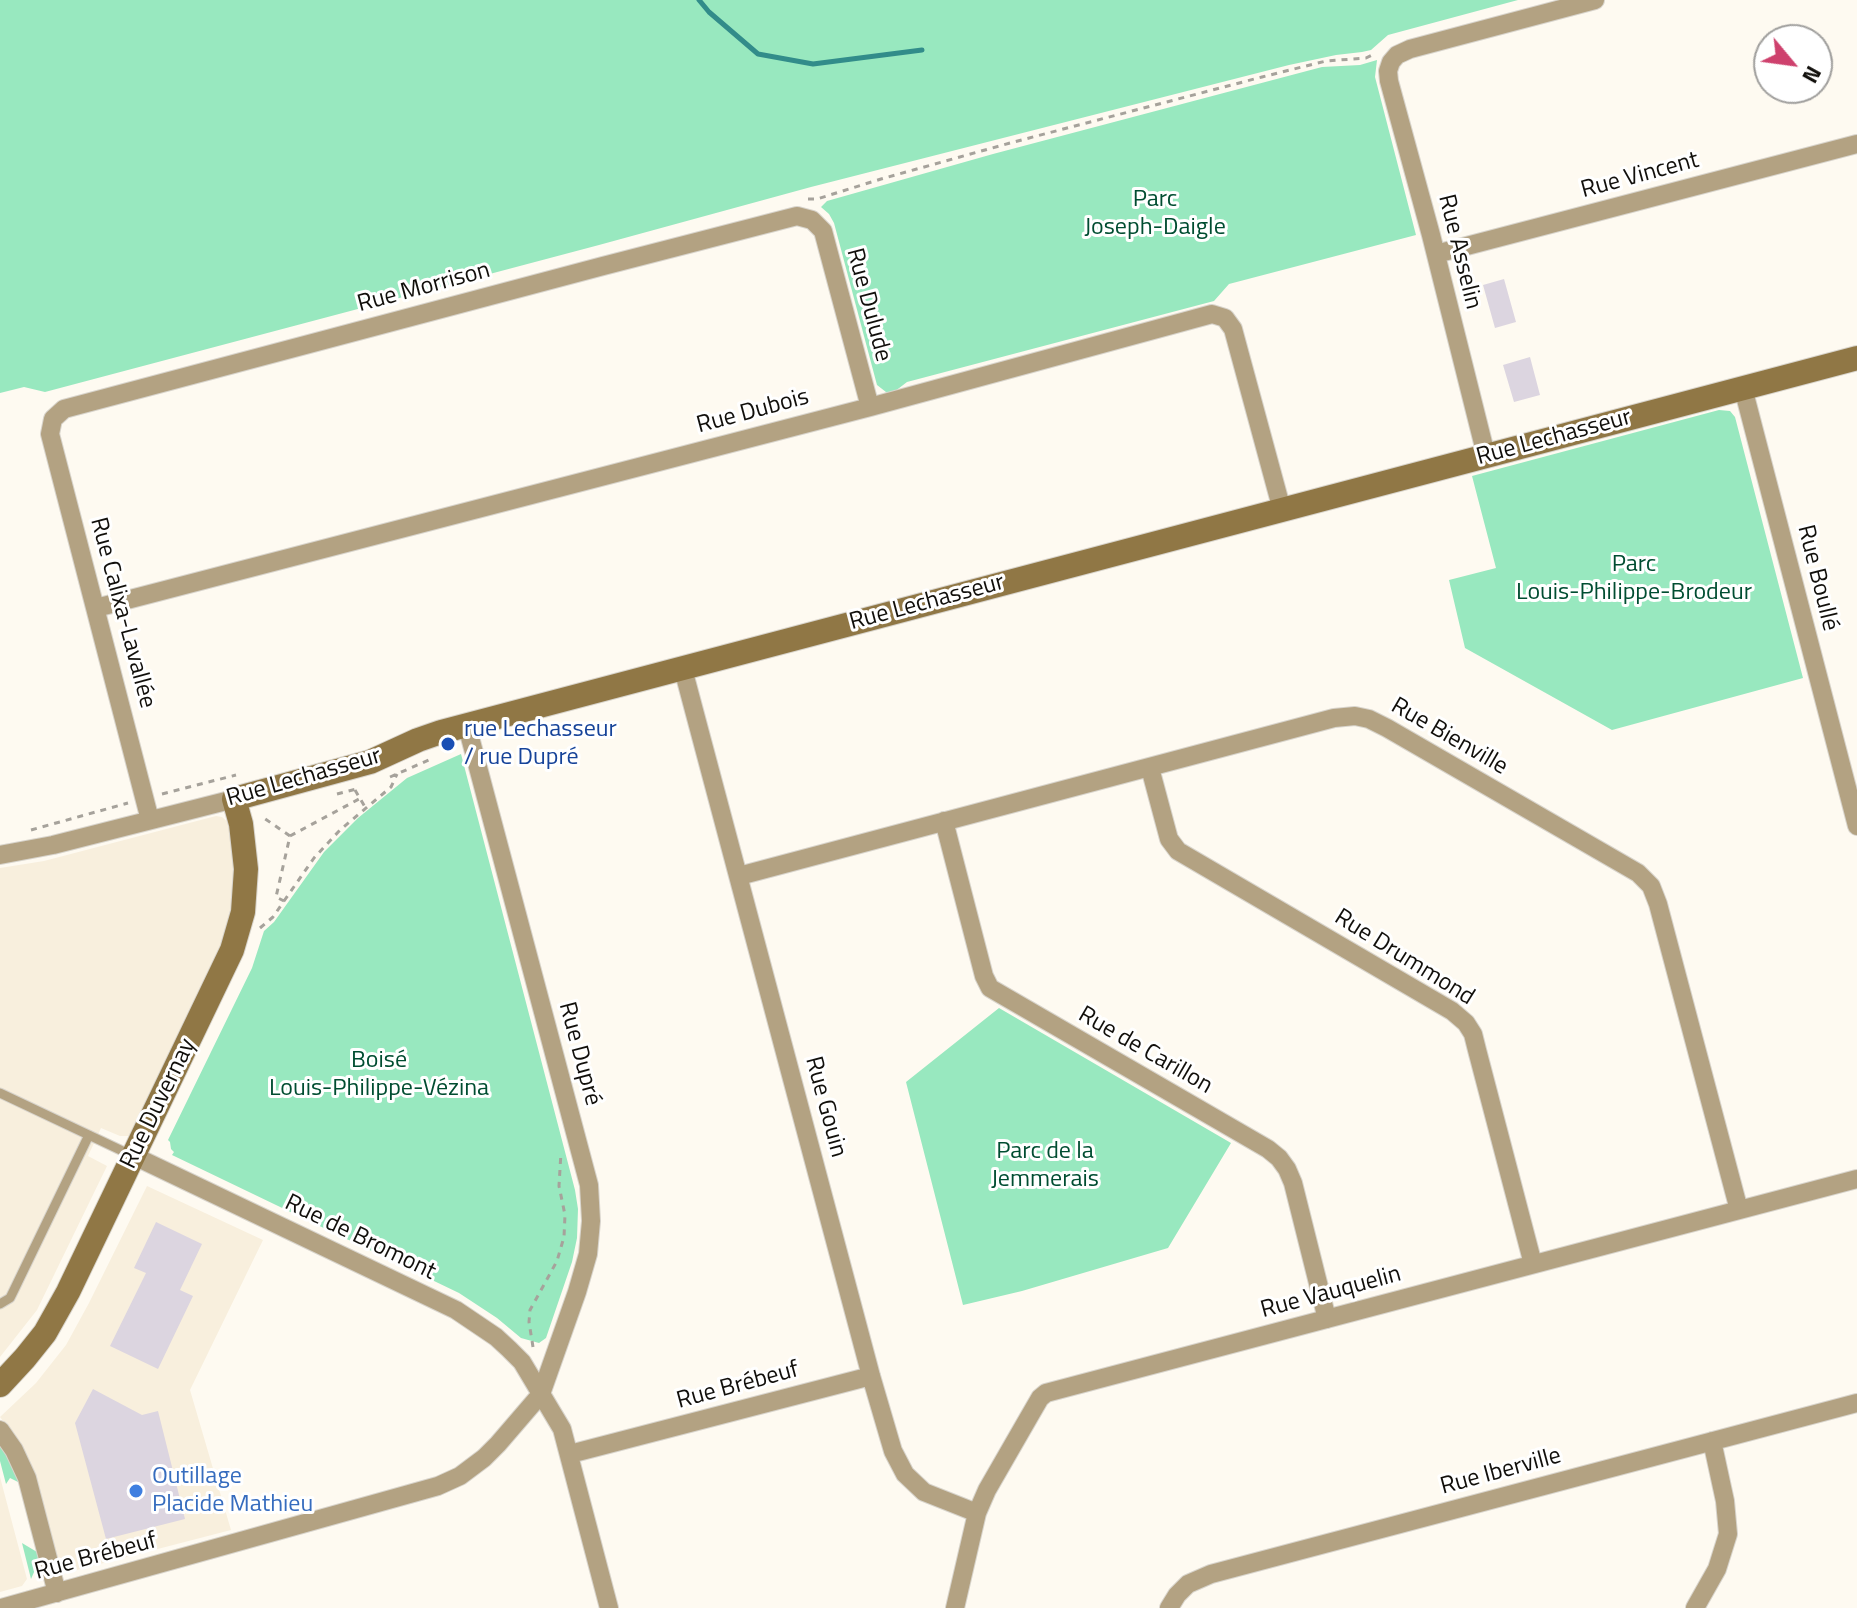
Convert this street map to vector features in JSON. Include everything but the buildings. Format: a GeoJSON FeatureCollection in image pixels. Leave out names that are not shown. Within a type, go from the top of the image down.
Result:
{"type":"FeatureCollection","features":[{"type":"Feature","properties":{"kind":"street"},"geometry":{"type":"LineString","coordinates":[[1384,57],[1595,0]]}},
{"type":"Feature","properties":{"kind":"street","name":"Rue Asselin"},"geometry":{"type":"LineString","coordinates":[[1384,57],[1486,455]]}},
{"type":"Feature","properties":{"kind":"street","name":"Rue Vincent"},"geometry":{"type":"LineString","coordinates":[[1436,254],[1857,144]]}},
{"type":"Feature","properties":{"kind":"street","name":"Rue Morrison"},"geometry":{"type":"LineString","coordinates":[[53,419],[69,407],[558,278],[792,217],[803,216],[812,220]]}},
{"type":"Feature","properties":{"kind":"street","name":"Rue Dulude"},"geometry":{"type":"LineString","coordinates":[[812,220],[825,236],[870,407]]}},
{"type":"Feature","properties":{"kind":"street","name":"Rue Dubois"},"geometry":{"type":"LineString","coordinates":[[96,608],[870,407],[1207,314],[1216,314],[1229,321],[1233,329],[1282,510]]}},
{"type":"Feature","properties":{"kind":"street","name":"Rue Lechasseur"},"geometry":{"type":"LineString","coordinates":[[0,855],[53,845],[234,799],[370,762],[441,732],[1857,358]]}},
{"type":"Feature","properties":{"kind":"street","name":"Rue Boullé"},"geometry":{"type":"LineString","coordinates":[[1743,388],[1857,826]]}},
{"type":"Feature","properties":{"kind":"street","name":"Rue Calixa-Lavallée"},"geometry":{"type":"LineString","coordinates":[[53,419],[50,434],[150,820]]}},
{"type":"Feature","properties":{"kind":"street","name":"Rue Gouin"},"geometry":{"type":"LineString","coordinates":[[683,669],[893,1451],[905,1474],[924,1492],[977,1513]]}},
{"type":"Feature","properties":{"kind":"street","name":"Rue Bienville"},"geometry":{"type":"LineString","coordinates":[[739,876],[1334,718],[1348,716],[1376,721],[1643,877],[1658,904],[1739,1210]]}},
{"type":"Feature","properties":{"kind":"street","name":"Rue Dupré"},"geometry":{"type":"LineString","coordinates":[[467,726],[589,1185],[591,1221],[588,1254],[541,1394]]}},
{"type":"Feature","properties":{"kind":"street","name":"Rue Drummond"},"geometry":{"type":"LineString","coordinates":[[1150,768],[1169,839],[1178,851],[1452,1011],[1466,1023],[1473,1034],[1533,1264]]}},
{"type":"Feature","properties":{"kind":"street","name":"Rue Duvernay"},"geometry":{"type":"LineString","coordinates":[[6,1376],[35,1346],[53,1319],[221,976],[241,925],[245,900],[246,859],[234,799]]}},
{"type":"Feature","properties":{"kind":"street","name":"Rue de Carillon"},"geometry":{"type":"LineString","coordinates":[[944,821],[984,976],[990,988],[1279,1158],[1293,1183],[1327,1319]]}},
{"type":"Feature","properties":{"kind":"street","name":"Rue de Bromont"},"geometry":{"type":"LineString","coordinates":[[134,1156],[456,1310],[509,1349],[522,1362],[541,1394]]}},
{"type":"Feature","properties":{"kind":"street","name":"Rue Vauquelin"},"geometry":{"type":"LineString","coordinates":[[955,1608],[977,1513],[1038,1400],[1046,1393],[1857,1179]]}},
{"type":"Feature","properties":{"kind":"street","name":"Rue Brébeuf"},"geometry":{"type":"LineString","coordinates":[[570,1454],[871,1376]]}},
{"type":"Feature","properties":{"kind":"street"},"geometry":{"type":"LineString","coordinates":[[541,1394],[562,1429],[570,1454],[609,1608]]}},
{"type":"Feature","properties":{"kind":"street","name":"Rue Brébeuf"},"geometry":{"type":"LineString","coordinates":[[1,1608],[438,1486],[460,1476],[484,1458],[541,1394]]}},
{"type":"Feature","properties":{"kind":"street","name":"Rue Iberville"},"geometry":{"type":"LineString","coordinates":[[1169,1608],[1182,1589],[1201,1577],[1857,1403]]}},
{"type":"Feature","properties":{"kind":"street"},"geometry":{"type":"LineString","coordinates":[[0,1430],[27,1478],[57,1593]]}},
{"type":"Feature","properties":{"kind":"street"},"geometry":{"type":"LineString","coordinates":[[1695,1608],[1727,1544],[1725,1501],[1712,1441]]}},
{"type":"Feature","properties":{"kind":"lane"},"geometry":{"type":"LineString","coordinates":[[0,1093],[134,1156]]}},
{"type":"Feature","properties":{"kind":"lane"},"geometry":{"type":"LineString","coordinates":[[0,1304],[10,1298],[89,1135]]}},
{"type":"Feature","properties":{"kind":"path"},"geometry":{"type":"LineString","coordinates":[[817,199],[924,167],[1326,61],[1384,57]]}},
{"type":"Feature","properties":{"kind":"path"},"geometry":{"type":"LineString","coordinates":[[260,928],[273,917],[314,858],[340,830],[391,787],[397,774]]}},
{"type":"Feature","properties":{"kind":"path"},"geometry":{"type":"LineString","coordinates":[[355,790],[365,808]]}},
{"type":"Feature","properties":{"kind":"path"},"geometry":{"type":"LineString","coordinates":[[284,901],[276,897],[290,836],[359,799]]}},
{"type":"Feature","properties":{"kind":"path"},"geometry":{"type":"LineString","coordinates":[[257,814],[290,836]]}},
{"type":"Feature","properties":{"kind":"path"},"geometry":{"type":"LineString","coordinates":[[534,1352],[530,1310],[553,1271],[564,1237],[565,1215],[559,1186],[560,1143]]}},
{"type":"Feature","properties":{"kind":"shaded area"},"geometry":{"type":"Polygon","coordinates":[[[216,816],[230,824],[237,874],[229,928],[133,1134],[120,1136],[101,1128],[88,1156],[107,1166],[37,1310],[0,1357],[0,868],[44,861],[216,816]]]}},
{"type":"Feature","properties":{"kind":"shaded area"},"geometry":{"type":"Polygon","coordinates":[[[147,1186],[263,1240],[190,1390],[231,1530],[69,1572],[59,1567],[11,1431],[0,1417],[36,1383],[66,1345],[147,1186]]]}},
{"type":"Feature","properties":{"kind":"shaded area"},"geometry":{"type":"Polygon","coordinates":[[[0,1477],[27,1579],[22,1586],[0,1592],[0,1477]]]}},
{"type":"Feature","properties":{"kind":"green space"},"geometry":{"type":"Polygon","coordinates":[[[0,0],[1518,0],[1388,35],[1371,50],[1289,65],[811,187],[45,392],[24,387],[0,393],[0,0]]]}},
{"type":"Feature","properties":{"kind":"green space","name":"Parc Joseph-Daigle"},"geometry":{"type":"Polygon","coordinates":[[[1377,60],[1375,77],[1416,235],[1229,284],[1214,301],[907,382],[894,392],[886,392],[877,385],[834,223],[821,207],[827,201],[1322,67],[1360,65],[1377,60]]]}},
{"type":"Feature","properties":{"kind":"green space","name":"Parc Louis-Philippe-Brodeur"},"geometry":{"type":"Polygon","coordinates":[[[1719,410],[1730,411],[1735,417],[1803,678],[1612,730],[1465,648],[1449,580],[1496,568],[1472,476],[1719,410]]]}},
{"type":"Feature","properties":{"kind":"green space","name":"Boisé Louis-Philippe-Vézina"},"geometry":{"type":"Polygon","coordinates":[[[461,754],[578,1209],[572,1262],[546,1338],[539,1343],[521,1338],[459,1293],[172,1155],[174,1152],[168,1140],[252,968],[264,931],[274,922],[324,852],[358,818],[407,778],[461,754]]]}},
{"type":"Feature","properties":{"kind":"green space","name":"Parc de la Jemmerais"},"geometry":{"type":"Polygon","coordinates":[[[999,1008],[1231,1143],[1168,1248],[963,1305],[906,1082],[999,1008]]]}},
{"type":"Feature","properties":{"kind":"green space"},"geometry":{"type":"Polygon","coordinates":[[[0,1443],[9,1455],[18,1482],[10,1478],[6,1484],[0,1461],[0,1443]]]}},
{"type":"Feature","properties":{"kind":"green space"},"geometry":{"type":"Polygon","coordinates":[[[22,1543],[37,1552],[38,1556],[31,1579],[22,1543]]]}},
{"type":"Feature","properties":{"kind":"waterway"},"geometry":{"type":"LineString","coordinates":[[699,0],[758,54],[813,64],[922,50]]}},
{"type":"Feature","properties":{"kind":"place","name":"rue Lechasseur / rue Dupré"},"geometry":{"type":"Point","coordinates":[448,744]}},
{"type":"Feature","properties":{"kind":"place","name":"Outillage Placide Mathieu"},"geometry":{"type":"Point","coordinates":[136,1491]}}]}
